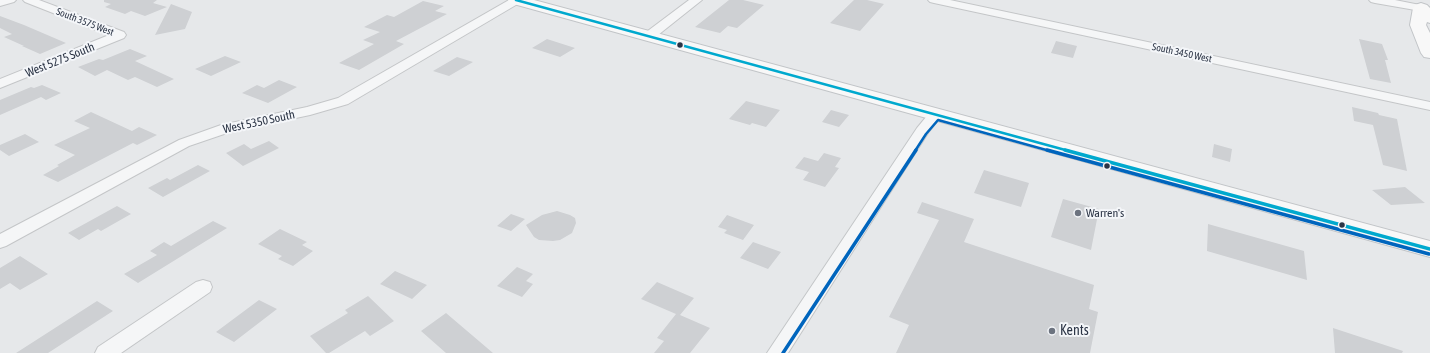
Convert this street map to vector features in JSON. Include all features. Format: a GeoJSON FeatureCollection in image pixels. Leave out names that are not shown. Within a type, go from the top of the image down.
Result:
{"type":"FeatureCollection","features":[{"type":"Feature","properties":{"kind":"main road"},"geometry":{"type":"LineString","coordinates":[[516,0],[1430,249]]}},
{"type":"Feature","properties":{"kind":"main road"},"geometry":{"type":"LineString","coordinates":[[1423,9],[1418,25],[1430,53]]}},
{"type":"Feature","properties":{"kind":"street"},"geometry":{"type":"LineString","coordinates":[[0,3],[10,0]]}},
{"type":"Feature","properties":{"kind":"street","name":"South 3575 West"},"geometry":{"type":"LineString","coordinates":[[29,0],[120,35]]}},
{"type":"Feature","properties":{"kind":"street","name":"West 5350 South"},"geometry":{"type":"LineString","coordinates":[[0,242],[184,143],[226,128],[310,111],[343,101],[516,0]]}},
{"type":"Feature","properties":{"kind":"street"},"geometry":{"type":"LineString","coordinates":[[649,36],[696,0]]}},
{"type":"Feature","properties":{"kind":"street","name":"South 3450 West"},"geometry":{"type":"LineString","coordinates":[[934,0],[1430,106]]}},
{"type":"Feature","properties":{"kind":"street"},"geometry":{"type":"LineString","coordinates":[[1375,0],[1423,9]]}},
{"type":"Feature","properties":{"kind":"street","name":"West 5275 South"},"geometry":{"type":"LineString","coordinates":[[0,84],[120,35]]}},
{"type":"Feature","properties":{"kind":"street"},"geometry":{"type":"LineString","coordinates":[[777,353],[922,131],[936,114]]}},
{"type":"Feature","properties":{"kind":"street"},"geometry":{"type":"LineString","coordinates":[[105,353],[203,287]]}},
{"type":"Feature","properties":{"kind":"building"},"geometry":{"type":"Polygon","coordinates":[[[104,0],[157,0],[153,3],[167,7],[145,16],[131,11],[125,14],[105,7],[111,4],[104,2],[104,0]]]}},
{"type":"Feature","properties":{"kind":"building"},"geometry":{"type":"Polygon","coordinates":[[[729,0],[743,0],[764,5],[737,28],[728,26],[720,33],[695,27],[729,0]]]}},
{"type":"Feature","properties":{"kind":"building"},"geometry":{"type":"Polygon","coordinates":[[[854,0],[867,0],[884,4],[860,31],[830,23],[854,0]]]}},
{"type":"Feature","properties":{"kind":"building"},"geometry":{"type":"Polygon","coordinates":[[[423,1],[444,6],[435,11],[447,14],[396,41],[404,44],[359,70],[339,63],[374,44],[363,40],[380,32],[364,27],[387,15],[394,17],[423,1]]]}},
{"type":"Feature","properties":{"kind":"building"},"geometry":{"type":"Polygon","coordinates":[[[171,4],[192,12],[185,29],[155,35],[171,4]]]}},
{"type":"Feature","properties":{"kind":"building"},"geometry":{"type":"Polygon","coordinates":[[[0,16],[66,43],[40,54],[4,37],[12,34],[0,28],[0,16]]]}},
{"type":"Feature","properties":{"kind":"building"},"geometry":{"type":"Polygon","coordinates":[[[547,39],[575,48],[560,57],[532,48],[547,39]]]}},
{"type":"Feature","properties":{"kind":"building"},"geometry":{"type":"Polygon","coordinates":[[[1359,39],[1382,44],[1388,60],[1385,60],[1391,83],[1370,79],[1359,39]]]}},
{"type":"Feature","properties":{"kind":"building"},"geometry":{"type":"Polygon","coordinates":[[[1056,41],[1077,46],[1073,58],[1051,53],[1056,41]]]}},
{"type":"Feature","properties":{"kind":"building"},"geometry":{"type":"Polygon","coordinates":[[[130,49],[147,56],[135,61],[174,79],[157,87],[135,77],[128,80],[107,70],[95,76],[78,67],[99,59],[103,60],[130,49]]]}},
{"type":"Feature","properties":{"kind":"building"},"geometry":{"type":"Polygon","coordinates":[[[225,56],[241,62],[211,76],[195,69],[225,56]]]}},
{"type":"Feature","properties":{"kind":"building"},"geometry":{"type":"Polygon","coordinates":[[[457,57],[473,62],[449,76],[433,71],[457,57]]]}},
{"type":"Feature","properties":{"kind":"building"},"geometry":{"type":"Polygon","coordinates":[[[279,80],[297,87],[268,103],[242,93],[257,85],[264,88],[279,80]]]}},
{"type":"Feature","properties":{"kind":"building"},"geometry":{"type":"Polygon","coordinates":[[[42,85],[61,93],[46,100],[41,97],[0,115],[0,100],[31,87],[34,88],[42,85]]]}},
{"type":"Feature","properties":{"kind":"building"},"geometry":{"type":"Polygon","coordinates":[[[746,101],[780,110],[766,127],[752,123],[750,125],[729,119],[746,101]]]}},
{"type":"Feature","properties":{"kind":"building"},"geometry":{"type":"Polygon","coordinates":[[[1352,107],[1397,119],[1407,171],[1383,165],[1373,125],[1354,121],[1352,107]]]}},
{"type":"Feature","properties":{"kind":"building"},"geometry":{"type":"Polygon","coordinates":[[[831,110],[849,115],[839,127],[822,122],[831,110]]]}},
{"type":"Feature","properties":{"kind":"building"},"geometry":{"type":"Polygon","coordinates":[[[91,112],[132,131],[139,127],[157,135],[137,145],[133,143],[58,182],[43,175],[75,155],[54,145],[90,128],[74,121],[91,112]]]}},
{"type":"Feature","properties":{"kind":"building"},"geometry":{"type":"Polygon","coordinates":[[[25,134],[39,142],[9,156],[0,150],[0,145],[25,134]]]}},
{"type":"Feature","properties":{"kind":"building"},"geometry":{"type":"Polygon","coordinates":[[[269,141],[279,148],[243,166],[226,153],[244,144],[251,149],[269,141]]]}},
{"type":"Feature","properties":{"kind":"building"},"geometry":{"type":"Polygon","coordinates":[[[1214,144],[1232,149],[1230,162],[1212,157],[1214,144]]]}},
{"type":"Feature","properties":{"kind":"building"},"geometry":{"type":"Polygon","coordinates":[[[824,153],[841,158],[835,167],[839,168],[825,187],[803,180],[809,172],[795,168],[804,157],[818,161],[824,153]]]}},
{"type":"Feature","properties":{"kind":"building"},"geometry":{"type":"Polygon","coordinates":[[[198,165],[210,171],[163,197],[148,188],[167,178],[170,180],[198,165]]]}},
{"type":"Feature","properties":{"kind":"building"},"geometry":{"type":"Polygon","coordinates":[[[984,170],[1029,183],[1021,207],[974,193],[984,170]]]}},
{"type":"Feature","properties":{"kind":"building"},"geometry":{"type":"Polygon","coordinates":[[[1405,187],[1425,203],[1391,205],[1372,190],[1405,187]]]}},
{"type":"Feature","properties":{"kind":"building"},"geometry":{"type":"Polygon","coordinates":[[[1063,199],[1099,209],[1091,250],[1051,237],[1063,199]]]}},
{"type":"Feature","properties":{"kind":"building"},"geometry":{"type":"Polygon","coordinates":[[[922,202],[974,219],[964,242],[1094,285],[1089,309],[1098,312],[1090,353],[896,353],[909,325],[889,317],[939,220],[917,213],[922,202]]]}},
{"type":"Feature","properties":{"kind":"building"},"geometry":{"type":"Polygon","coordinates":[[[117,206],[131,214],[101,231],[98,229],[79,240],[68,233],[117,206]]]}},
{"type":"Feature","properties":{"kind":"building"},"geometry":{"type":"Polygon","coordinates":[[[557,211],[575,218],[576,223],[572,233],[560,240],[553,241],[539,240],[534,237],[526,225],[542,215],[557,211]]]}},
{"type":"Feature","properties":{"kind":"building"},"geometry":{"type":"Polygon","coordinates":[[[511,214],[525,219],[511,231],[497,226],[511,214]]]}},
{"type":"Feature","properties":{"kind":"building"},"geometry":{"type":"Polygon","coordinates":[[[727,215],[754,225],[743,240],[724,233],[727,230],[718,227],[727,215]]]}},
{"type":"Feature","properties":{"kind":"building"},"geometry":{"type":"Polygon","coordinates":[[[213,221],[227,228],[138,283],[124,274],[157,255],[150,251],[164,242],[171,246],[213,221]]]}},
{"type":"Feature","properties":{"kind":"building"},"geometry":{"type":"Polygon","coordinates":[[[1208,224],[1304,251],[1307,280],[1207,251],[1208,224]]]}},
{"type":"Feature","properties":{"kind":"building"},"geometry":{"type":"Polygon","coordinates":[[[280,229],[307,242],[302,245],[313,251],[293,266],[278,259],[282,256],[258,244],[280,229]]]}},
{"type":"Feature","properties":{"kind":"building"},"geometry":{"type":"Polygon","coordinates":[[[753,242],[781,252],[768,269],[740,258],[753,242]]]}},
{"type":"Feature","properties":{"kind":"building"},"geometry":{"type":"Polygon","coordinates":[[[20,256],[48,274],[20,290],[10,283],[0,289],[0,268],[20,256]]]}},
{"type":"Feature","properties":{"kind":"building"},"geometry":{"type":"Polygon","coordinates":[[[517,267],[533,274],[526,281],[533,284],[522,297],[497,286],[517,267]]]}},
{"type":"Feature","properties":{"kind":"building"},"geometry":{"type":"Polygon","coordinates":[[[395,271],[427,285],[412,299],[380,284],[395,271]]]}},
{"type":"Feature","properties":{"kind":"building"},"geometry":{"type":"Polygon","coordinates":[[[657,282],[694,298],[680,315],[710,328],[690,353],[654,353],[664,341],[657,338],[676,314],[641,299],[657,282]]]}},
{"type":"Feature","properties":{"kind":"building"},"geometry":{"type":"Polygon","coordinates":[[[368,296],[394,321],[370,336],[365,331],[329,353],[326,353],[310,336],[348,313],[345,310],[368,296]]]}},
{"type":"Feature","properties":{"kind":"building"},"geometry":{"type":"Polygon","coordinates":[[[259,300],[277,309],[234,342],[216,332],[259,300]]]}},
{"type":"Feature","properties":{"kind":"building"},"geometry":{"type":"Polygon","coordinates":[[[97,301],[113,311],[48,353],[16,353],[97,301]]]}},
{"type":"Feature","properties":{"kind":"building"},"geometry":{"type":"Polygon","coordinates":[[[446,313],[493,353],[446,353],[421,331],[446,313]]]}},
{"type":"Feature","properties":{"kind":"building"},"geometry":{"type":"Polygon","coordinates":[[[1333,328],[1403,351],[1402,353],[1335,353],[1333,328]]]}},
{"type":"Feature","properties":{"kind":"transit line"},"geometry":{"type":"LineString","coordinates":[[516,0],[1430,249]]}},
{"type":"Feature","properties":{"kind":"transit line"},"geometry":{"type":"LineString","coordinates":[[783,353],[926,134],[938,120],[1429,254]]}},
{"type":"Feature","properties":{"kind":"place","name":"Warren's"},"geometry":{"type":"Point","coordinates":[1078,213]}},
{"type":"Feature","properties":{"kind":"place","name":"Kents"},"geometry":{"type":"Point","coordinates":[1052,331]}}]}
